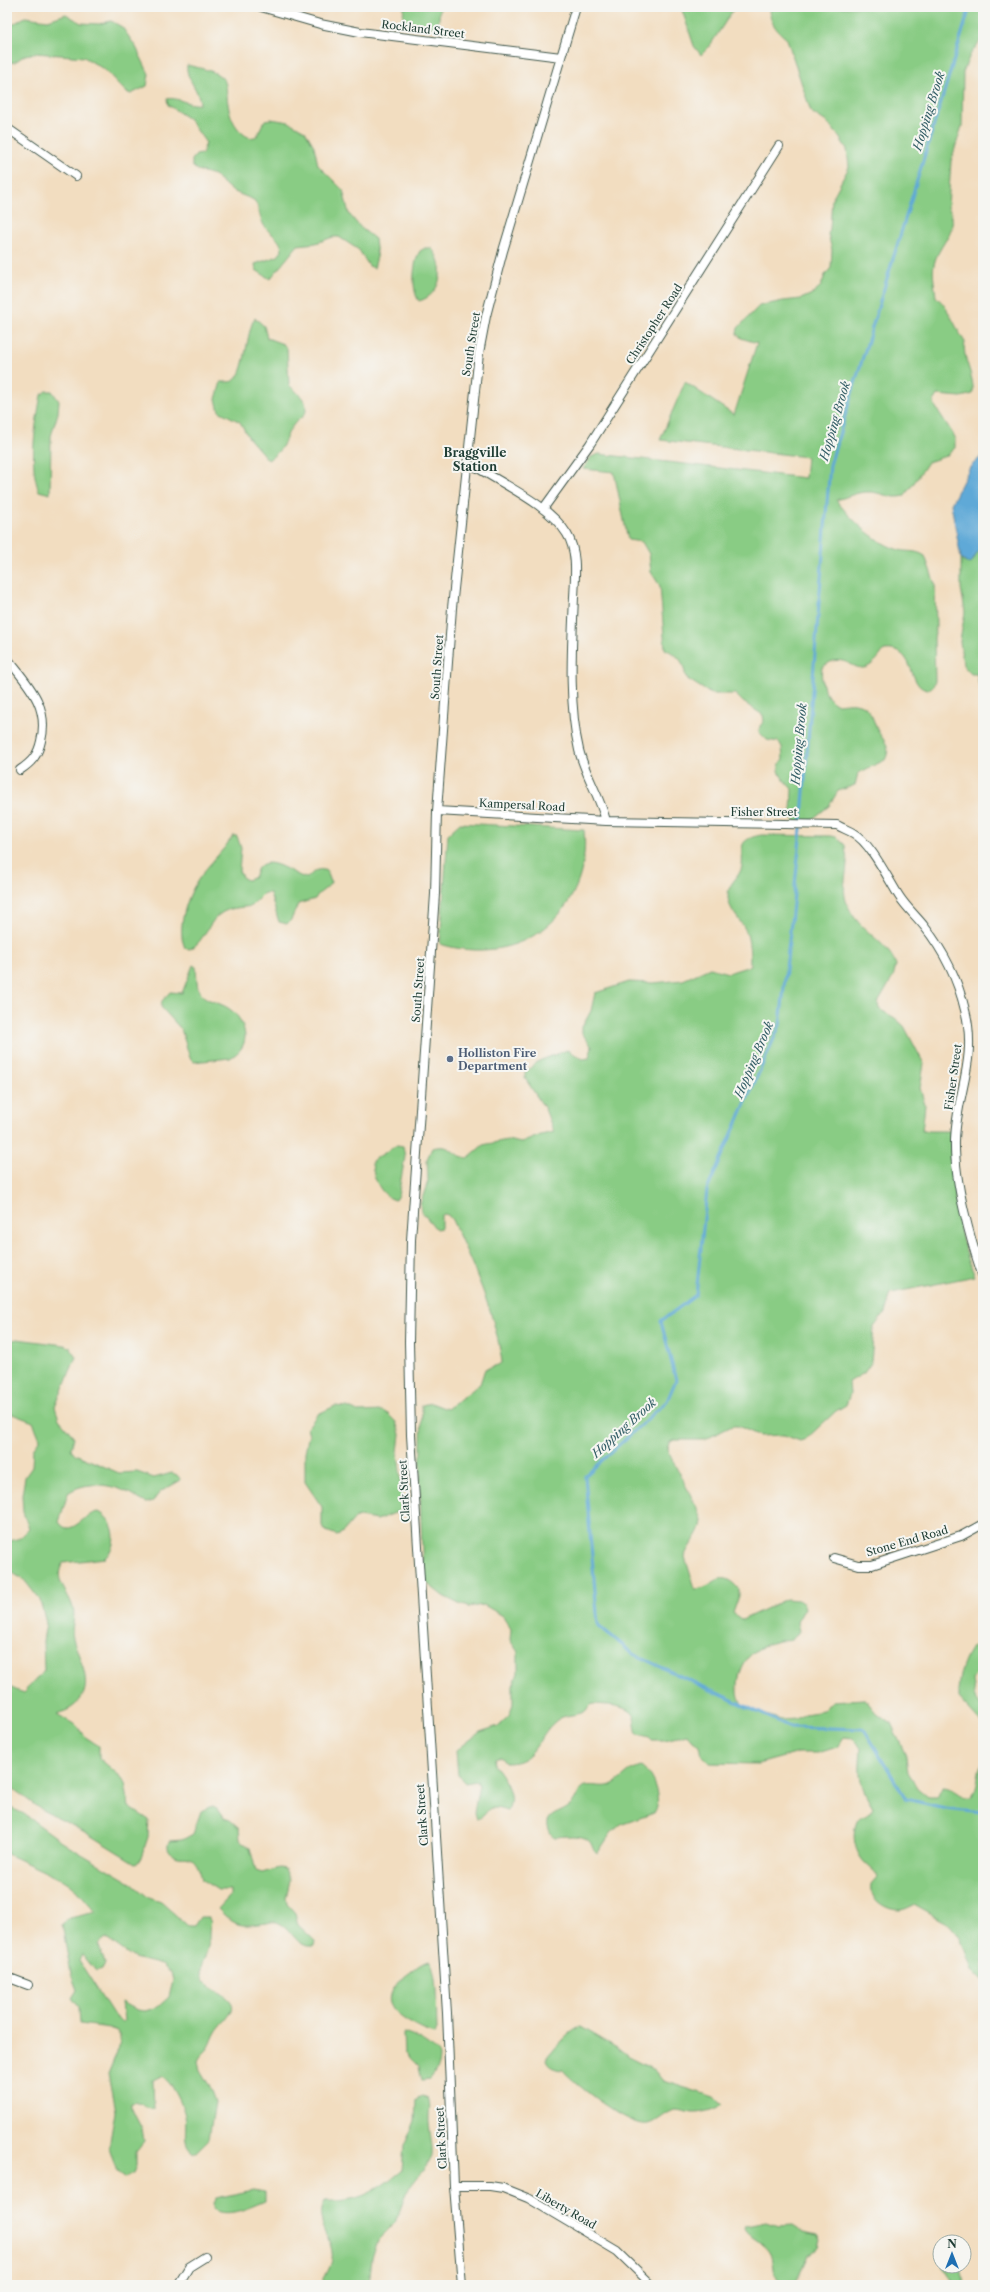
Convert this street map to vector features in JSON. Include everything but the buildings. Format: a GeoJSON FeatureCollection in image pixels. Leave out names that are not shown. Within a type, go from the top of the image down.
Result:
{"type":"FeatureCollection","features":[{"type":"Feature","properties":{"kind":"street","name":"Rockland Street"},"geometry":{"type":"LineString","coordinates":[[261,7],[320,24],[360,32],[561,57]]}},
{"type":"Feature","properties":{"kind":"street","name":"South Street"},"geometry":{"type":"LineString","coordinates":[[409,1342],[411,1240],[435,894],[437,811],[452,608],[479,353],[486,316],[576,7]]}},
{"type":"Feature","properties":{"kind":"street"},"geometry":{"type":"LineString","coordinates":[[7,128],[76,176]]}},
{"type":"Feature","properties":{"kind":"street","name":"Christopher Road"},"geometry":{"type":"LineString","coordinates":[[543,509],[590,444],[778,146]]}},
{"type":"Feature","properties":{"kind":"street"},"geometry":{"type":"LineString","coordinates":[[468,464],[478,468],[543,509],[563,528],[573,551],[575,580],[573,699],[575,727],[583,762],[600,799],[606,821]]}},
{"type":"Feature","properties":{"kind":"street"},"geometry":{"type":"LineString","coordinates":[[7,658],[35,696],[43,714],[42,737],[37,755],[30,764],[20,770]]}},
{"type":"Feature","properties":{"kind":"street","name":"Kampersal Road"},"geometry":{"type":"LineString","coordinates":[[437,811],[606,821]]}},
{"type":"Feature","properties":{"kind":"street","name":"Fisher Street"},"geometry":{"type":"LineString","coordinates":[[606,821],[667,823],[802,823],[837,826],[859,837],[880,865],[900,897],[938,945],[959,990],[967,1020],[970,1052],[956,1130],[955,1152],[966,1212],[983,1277]]}},
{"type":"Feature","properties":{"kind":"street","name":"Clark Street"},"geometry":{"type":"LineString","coordinates":[[409,1342],[411,1435],[430,1767],[446,2000],[454,2186],[462,2285]]}},
{"type":"Feature","properties":{"kind":"street","name":"Stone End Road"},"geometry":{"type":"LineString","coordinates":[[834,1558],[858,1565],[872,1565],[961,1536],[983,1524]]}},
{"type":"Feature","properties":{"kind":"street"},"geometry":{"type":"LineString","coordinates":[[7,1977],[28,1985]]}},
{"type":"Feature","properties":{"kind":"street","name":"Liberty Road"},"geometry":{"type":"LineString","coordinates":[[454,2186],[490,2186],[509,2190],[528,2198],[617,2251],[652,2285]]}},
{"type":"Feature","properties":{"kind":"street"},"geometry":{"type":"LineString","coordinates":[[178,2285],[189,2267],[205,2257]]}},
{"type":"Feature","properties":{"kind":"green space"},"geometry":{"type":"Polygon","coordinates":[[[404,7],[440,7],[438,28],[402,24],[404,7]]]}},
{"type":"Feature","properties":{"kind":"green space"},"geometry":{"type":"Polygon","coordinates":[[[681,7],[735,7],[709,47],[701,55],[694,46],[681,7]]]}},
{"type":"Feature","properties":{"kind":"green space"},"geometry":{"type":"Polygon","coordinates":[[[771,7],[983,7],[983,37],[970,55],[963,72],[962,126],[951,161],[948,207],[952,215],[951,230],[936,257],[933,272],[936,297],[948,311],[965,342],[964,348],[972,380],[973,394],[961,397],[937,395],[934,400],[935,406],[955,437],[955,448],[946,456],[928,462],[904,496],[894,497],[867,492],[836,500],[855,521],[871,535],[896,549],[914,552],[925,556],[935,584],[935,681],[933,686],[928,690],[921,688],[907,660],[902,654],[895,650],[884,650],[876,661],[863,668],[840,661],[833,661],[822,667],[822,683],[828,697],[836,704],[855,703],[864,706],[871,715],[888,750],[885,760],[858,773],[855,785],[838,791],[829,806],[810,821],[798,822],[792,819],[792,789],[783,779],[779,771],[780,763],[783,759],[782,747],[779,742],[767,740],[759,732],[760,726],[764,721],[763,715],[743,702],[735,694],[711,694],[686,678],[684,667],[678,657],[665,649],[660,586],[651,572],[649,554],[642,542],[628,540],[614,472],[583,469],[591,457],[599,454],[805,478],[807,457],[660,440],[685,382],[734,415],[757,343],[741,338],[737,334],[738,328],[759,306],[801,299],[812,294],[821,286],[825,275],[831,268],[832,250],[828,234],[830,229],[832,199],[849,167],[847,149],[828,123],[811,112],[787,39],[776,29],[770,16],[771,7]]]}},
{"type":"Feature","properties":{"kind":"green space"},"geometry":{"type":"Polygon","coordinates":[[[66,14],[81,23],[99,24],[111,21],[122,27],[136,47],[149,74],[147,86],[131,94],[126,92],[105,70],[84,57],[36,53],[25,55],[15,62],[7,63],[7,28],[25,17],[48,20],[66,14]]]}},
{"type":"Feature","properties":{"kind":"green space"},"geometry":{"type":"Polygon","coordinates":[[[187,65],[202,68],[217,74],[224,80],[232,120],[241,132],[247,136],[257,136],[265,120],[271,119],[289,122],[305,131],[314,146],[318,165],[343,190],[349,214],[361,228],[375,239],[377,257],[374,268],[369,266],[359,250],[339,237],[333,237],[316,243],[298,245],[270,279],[256,270],[255,264],[278,256],[282,251],[282,247],[278,240],[263,224],[254,200],[232,191],[214,175],[197,170],[192,166],[192,160],[196,155],[202,154],[206,143],[189,119],[168,105],[167,99],[171,98],[191,104],[200,104],[198,94],[188,75],[187,65]]]}},
{"type":"Feature","properties":{"kind":"green space"},"geometry":{"type":"Polygon","coordinates":[[[425,248],[431,248],[436,255],[439,263],[440,279],[433,293],[427,298],[419,301],[415,290],[414,269],[420,251],[425,248]]]}},
{"type":"Feature","properties":{"kind":"green space"},"geometry":{"type":"Polygon","coordinates":[[[255,318],[264,326],[267,338],[283,344],[287,348],[289,385],[300,396],[306,405],[305,414],[291,428],[282,446],[275,455],[268,460],[249,438],[240,422],[219,411],[216,399],[221,382],[233,381],[241,371],[252,324],[255,318]]]}},
{"type":"Feature","properties":{"kind":"green space"},"geometry":{"type":"Polygon","coordinates":[[[46,391],[52,391],[59,401],[58,413],[51,436],[50,494],[39,491],[33,456],[35,430],[41,395],[46,391]]]}},
{"type":"Feature","properties":{"kind":"green space"},"geometry":{"type":"Polygon","coordinates":[[[983,543],[983,693],[979,685],[977,674],[971,674],[963,665],[960,641],[965,612],[961,588],[961,558],[964,562],[974,556],[983,543]]]}},
{"type":"Feature","properties":{"kind":"green space"},"geometry":{"type":"Polygon","coordinates":[[[460,823],[584,830],[583,860],[576,887],[563,910],[545,928],[523,941],[497,949],[469,950],[440,944],[448,834],[460,823]]]}},
{"type":"Feature","properties":{"kind":"green space"},"geometry":{"type":"Polygon","coordinates":[[[761,835],[830,836],[836,837],[845,845],[847,863],[844,890],[848,906],[853,915],[865,929],[887,949],[896,965],[893,977],[878,1003],[879,1009],[895,1018],[904,1026],[924,1064],[920,1088],[925,1105],[922,1131],[950,1131],[954,1187],[959,1223],[968,1259],[975,1276],[891,1293],[885,1313],[874,1327],[871,1363],[864,1373],[849,1382],[850,1394],[846,1405],[836,1411],[806,1439],[800,1441],[784,1435],[760,1436],[738,1426],[732,1426],[704,1440],[674,1440],[669,1443],[667,1449],[701,1516],[702,1521],[699,1532],[688,1549],[685,1557],[695,1589],[702,1588],[717,1580],[726,1579],[732,1582],[739,1589],[739,1596],[733,1613],[742,1620],[786,1599],[798,1600],[803,1603],[805,1608],[797,1622],[799,1631],[796,1636],[788,1641],[779,1641],[768,1644],[756,1650],[747,1659],[741,1670],[738,1689],[740,1700],[744,1707],[781,1720],[796,1719],[805,1714],[823,1711],[832,1701],[865,1699],[877,1714],[891,1723],[906,1756],[908,1773],[916,1786],[928,1796],[936,1796],[943,1787],[964,1796],[971,1797],[976,1788],[979,1770],[983,1762],[983,1981],[972,1970],[960,1937],[950,1925],[914,1905],[901,1910],[888,1908],[879,1902],[872,1894],[871,1884],[878,1876],[858,1853],[854,1833],[858,1819],[870,1813],[873,1808],[862,1786],[860,1773],[861,1748],[852,1738],[844,1737],[837,1747],[818,1753],[798,1753],[758,1764],[709,1763],[702,1756],[700,1745],[686,1735],[664,1740],[652,1740],[649,1737],[638,1734],[634,1717],[630,1711],[620,1707],[593,1704],[590,1705],[584,1712],[557,1720],[550,1726],[535,1748],[524,1759],[516,1762],[505,1763],[500,1756],[495,1758],[494,1765],[505,1781],[510,1793],[510,1805],[507,1811],[493,1808],[476,1819],[474,1813],[479,1785],[477,1781],[465,1783],[458,1775],[456,1751],[480,1732],[498,1726],[509,1716],[513,1705],[513,1686],[518,1673],[518,1652],[510,1640],[511,1629],[503,1616],[484,1605],[468,1607],[459,1604],[443,1596],[423,1580],[420,1487],[422,1405],[431,1403],[447,1409],[480,1384],[485,1369],[498,1365],[502,1362],[499,1343],[489,1307],[452,1220],[448,1215],[444,1214],[441,1216],[441,1228],[436,1229],[422,1212],[420,1205],[428,1181],[427,1159],[432,1148],[448,1148],[462,1157],[468,1158],[483,1145],[507,1140],[521,1143],[541,1135],[554,1132],[545,1109],[525,1078],[525,1072],[539,1061],[567,1050],[583,1059],[589,1058],[592,1047],[582,1033],[582,1027],[591,1011],[595,993],[629,982],[653,983],[683,980],[710,968],[728,973],[750,966],[747,933],[730,905],[728,892],[731,884],[741,870],[742,846],[747,840],[761,835]]]}},
{"type":"Feature","properties":{"kind":"green space"},"geometry":{"type":"Polygon","coordinates":[[[233,836],[237,836],[241,848],[239,871],[242,877],[247,880],[255,876],[258,868],[263,864],[269,863],[276,864],[307,878],[318,870],[324,870],[327,871],[331,882],[315,899],[298,904],[291,920],[287,924],[279,922],[270,893],[264,893],[251,906],[234,908],[223,912],[214,920],[195,946],[190,949],[185,948],[182,922],[190,895],[202,874],[233,836]]]}},
{"type":"Feature","properties":{"kind":"green space"},"geometry":{"type":"Polygon","coordinates":[[[193,965],[196,967],[197,985],[201,994],[208,999],[230,1009],[234,1012],[243,1025],[245,1036],[243,1046],[230,1058],[194,1062],[190,1058],[181,1029],[161,1007],[162,1001],[170,992],[182,993],[193,965]]]}},
{"type":"Feature","properties":{"kind":"green space"},"geometry":{"type":"Polygon","coordinates":[[[397,1145],[403,1146],[405,1157],[398,1196],[395,1200],[390,1198],[381,1190],[373,1172],[372,1161],[397,1145]]]}},
{"type":"Feature","properties":{"kind":"green space"},"geometry":{"type":"Polygon","coordinates":[[[17,1339],[64,1345],[70,1347],[76,1357],[55,1407],[59,1419],[74,1437],[71,1449],[75,1454],[119,1473],[137,1472],[154,1478],[172,1473],[177,1475],[181,1480],[160,1492],[153,1501],[147,1503],[116,1488],[99,1485],[83,1486],[68,1493],[59,1522],[64,1527],[73,1527],[93,1513],[99,1512],[109,1521],[114,1533],[112,1546],[105,1558],[63,1563],[60,1569],[60,1580],[71,1602],[74,1612],[72,1635],[85,1675],[86,1684],[84,1693],[79,1701],[69,1709],[57,1714],[77,1726],[84,1736],[99,1746],[99,1758],[122,1778],[125,1783],[129,1807],[149,1820],[148,1837],[140,1861],[135,1863],[83,1831],[40,1809],[7,1784],[7,1686],[23,1693],[44,1671],[43,1641],[46,1623],[40,1600],[25,1581],[7,1569],[7,1542],[20,1538],[29,1529],[23,1512],[22,1495],[25,1477],[32,1467],[33,1449],[40,1439],[33,1422],[7,1412],[7,1342],[17,1339]]]}},
{"type":"Feature","properties":{"kind":"green space"},"geometry":{"type":"Polygon","coordinates":[[[335,1406],[347,1407],[358,1412],[382,1411],[388,1414],[396,1422],[400,1434],[398,1452],[403,1500],[400,1511],[377,1520],[359,1517],[354,1519],[342,1533],[337,1535],[326,1531],[322,1526],[322,1507],[305,1482],[305,1452],[309,1434],[307,1428],[318,1414],[335,1406]]]}},
{"type":"Feature","properties":{"kind":"green space"},"geometry":{"type":"Polygon","coordinates":[[[983,1633],[983,1665],[972,1680],[974,1695],[983,1709],[983,1725],[958,1698],[958,1688],[961,1671],[967,1655],[983,1633]]]}},
{"type":"Feature","properties":{"kind":"green space"},"geometry":{"type":"Polygon","coordinates":[[[641,1766],[653,1781],[657,1795],[657,1808],[654,1813],[620,1825],[611,1833],[597,1854],[590,1843],[582,1837],[553,1837],[549,1829],[549,1819],[571,1805],[583,1787],[610,1785],[617,1782],[633,1769],[641,1766]]]}},
{"type":"Feature","properties":{"kind":"green space"},"geometry":{"type":"Polygon","coordinates":[[[7,1806],[24,1814],[68,1846],[131,1883],[149,1898],[161,1902],[188,1926],[194,1926],[200,1917],[208,1917],[211,1922],[207,1951],[201,1968],[202,1976],[207,1984],[227,1997],[232,2005],[232,2010],[227,2019],[218,2029],[209,2047],[198,2061],[200,2070],[209,2085],[215,2102],[209,2139],[195,2153],[190,2149],[186,2141],[186,2121],[182,2106],[169,2082],[161,2076],[153,2080],[154,2108],[134,2102],[131,2103],[131,2107],[142,2128],[144,2141],[136,2151],[136,2167],[133,2174],[125,2178],[117,2172],[109,2147],[115,2112],[108,2074],[119,2047],[120,2037],[117,2031],[110,2028],[80,2024],[79,2007],[72,1998],[77,1990],[71,1974],[62,1924],[70,1918],[96,1912],[77,1890],[67,1882],[7,1854],[7,1806]],[[106,1938],[98,1944],[105,1963],[102,1969],[96,1971],[82,1954],[79,1961],[115,2017],[122,2022],[124,2021],[122,2002],[137,2010],[145,2011],[158,2007],[169,1997],[173,1981],[171,1973],[162,1965],[134,1958],[106,1938]]]}},
{"type":"Feature","properties":{"kind":"green space"},"geometry":{"type":"Polygon","coordinates":[[[212,1806],[217,1808],[224,1818],[230,1820],[239,1828],[240,1840],[250,1848],[256,1871],[262,1873],[279,1868],[285,1869],[290,1880],[286,1898],[287,1904],[295,1913],[298,1925],[315,1941],[314,1946],[302,1944],[288,1929],[278,1922],[240,1925],[230,1920],[218,1909],[230,1896],[230,1890],[218,1890],[202,1880],[199,1868],[195,1862],[190,1858],[176,1857],[168,1849],[170,1841],[182,1840],[193,1834],[201,1811],[212,1806]]]}},
{"type":"Feature","properties":{"kind":"green space"},"geometry":{"type":"Polygon","coordinates":[[[430,1961],[433,1967],[436,1994],[437,2029],[434,2034],[402,2018],[395,2012],[389,2000],[390,1994],[400,1981],[421,1964],[430,1961]]]}},
{"type":"Feature","properties":{"kind":"green space"},"geometry":{"type":"Polygon","coordinates":[[[581,2027],[617,2048],[628,2057],[654,2070],[663,2081],[714,2097],[722,2104],[713,2109],[701,2112],[692,2113],[675,2110],[648,2124],[640,2123],[617,2113],[591,2095],[569,2077],[563,2070],[553,2068],[547,2063],[546,2060],[562,2041],[572,2032],[581,2027]]]}},
{"type":"Feature","properties":{"kind":"green space"},"geometry":{"type":"Polygon","coordinates":[[[403,2033],[424,2042],[437,2053],[439,2057],[437,2066],[434,2075],[430,2080],[421,2081],[418,2067],[404,2053],[403,2033]]]}},
{"type":"Feature","properties":{"kind":"green space"},"geometry":{"type":"Polygon","coordinates":[[[422,2096],[428,2098],[430,2107],[429,2121],[432,2151],[431,2160],[406,2192],[395,2223],[378,2240],[372,2259],[369,2285],[321,2285],[329,2269],[332,2259],[332,2252],[322,2222],[321,2208],[325,2201],[348,2200],[375,2190],[402,2170],[404,2146],[415,2121],[416,2100],[422,2096]]]}},
{"type":"Feature","properties":{"kind":"green space"},"geometry":{"type":"Polygon","coordinates":[[[253,2190],[265,2192],[265,2201],[240,2211],[226,2213],[214,2209],[213,2203],[216,2198],[253,2190]]]}},
{"type":"Feature","properties":{"kind":"green space"},"geometry":{"type":"Polygon","coordinates":[[[766,2222],[778,2226],[793,2225],[804,2232],[817,2235],[820,2240],[818,2248],[808,2256],[796,2282],[787,2284],[779,2281],[775,2275],[772,2255],[764,2245],[750,2235],[745,2229],[746,2226],[766,2222]]]}},
{"type":"Feature","properties":{"kind":"green space"},"geometry":{"type":"Polygon","coordinates":[[[948,2274],[962,2274],[967,2285],[957,2285],[948,2274]]]}},
{"type":"Feature","properties":{"kind":"water"},"geometry":{"type":"Polygon","coordinates":[[[983,455],[983,543],[972,562],[969,564],[961,558],[951,504],[970,467],[983,455]]]}},
{"type":"Feature","properties":{"kind":"waterway","name":"Hopping Brook"},"geometry":{"type":"LineString","coordinates":[[970,7],[830,465],[801,829],[780,1025],[707,1190],[696,1295],[661,1321],[676,1380],[667,1401],[585,1476],[598,1625],[633,1654],[790,1727],[864,1729],[906,1799],[945,1808],[983,1812]]}},
{"type":"Feature","properties":{"kind":"place","name":"Holliston Fire Department"},"geometry":{"type":"Point","coordinates":[450,1059]}},
{"type":"Feature","properties":{"kind":"district","name":"Braggville Station"},"geometry":{"type":"Point","coordinates":[475,460]}}]}
